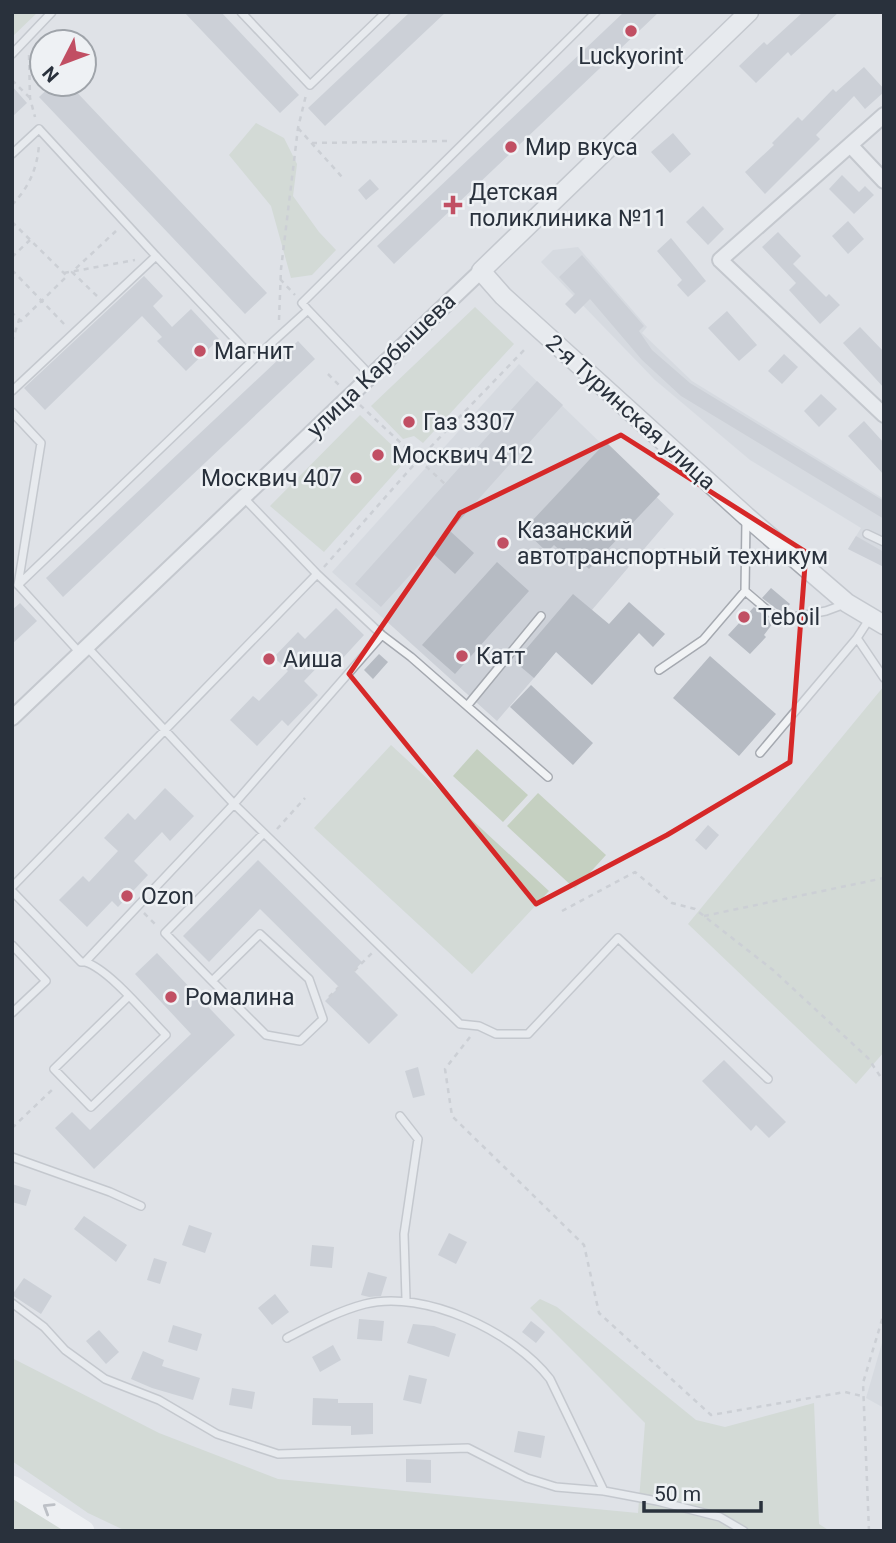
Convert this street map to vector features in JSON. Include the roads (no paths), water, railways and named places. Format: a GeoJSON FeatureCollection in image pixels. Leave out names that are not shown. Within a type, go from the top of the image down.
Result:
{"type":"FeatureCollection","features":[{"type":"Feature","properties":{"kind":"main road"},"geometry":{"type":"LineString","coordinates":[[12,1486],[84,1531]]}},
{"type":"Feature","properties":{"kind":"street","name":"улица Карбышева"},"geometry":{"type":"LineString","coordinates":[[12,718],[750,12]]}},
{"type":"Feature","properties":{"kind":"street"},"geometry":{"type":"LineString","coordinates":[[884,115],[720,260],[884,415]]}},
{"type":"Feature","properties":{"kind":"street"},"geometry":{"type":"LineString","coordinates":[[851,146],[884,181]]}},
{"type":"Feature","properties":{"kind":"street","name":"2-я Туринская улица"},"geometry":{"type":"LineString","coordinates":[[481,271],[503,296],[746,516],[848,603],[877,622]]}},
{"type":"Feature","properties":{"kind":"lane"},"geometry":{"type":"LineString","coordinates":[[12,54],[52,12]]}},
{"type":"Feature","properties":{"kind":"lane"},"geometry":{"type":"LineString","coordinates":[[241,12],[310,85],[386,12]]}},
{"type":"Feature","properties":{"kind":"lane"},"geometry":{"type":"LineString","coordinates":[[582,12],[589,19]]}},
{"type":"Feature","properties":{"kind":"lane"},"geometry":{"type":"LineString","coordinates":[[370,376],[302,303],[596,12]]}},
{"type":"Feature","properties":{"kind":"lane"},"geometry":{"type":"LineString","coordinates":[[12,154],[39,129],[254,359]]}},
{"type":"Feature","properties":{"kind":"lane"},"geometry":{"type":"LineString","coordinates":[[12,391],[156,256]]}},
{"type":"Feature","properties":{"kind":"lane"},"geometry":{"type":"LineString","coordinates":[[18,585],[254,359],[309,310]]}},
{"type":"Feature","properties":{"kind":"lane"},"geometry":{"type":"LineString","coordinates":[[12,412],[41,443],[18,585]]}},
{"type":"Feature","properties":{"kind":"lane"},"geometry":{"type":"LineString","coordinates":[[243,498],[317,575],[382,635],[411,657],[548,777]]}},
{"type":"Feature","properties":{"kind":"lane"},"geometry":{"type":"LineString","coordinates":[[659,670],[703,640],[745,591],[746,516]]}},
{"type":"Feature","properties":{"kind":"lane"},"geometry":{"type":"LineString","coordinates":[[867,534],[884,542]]}},
{"type":"Feature","properties":{"kind":"lane"},"geometry":{"type":"LineString","coordinates":[[128,997],[54,1069],[91,1107],[166,1035],[128,997],[96,965],[81,962],[12,889],[317,575]]}},
{"type":"Feature","properties":{"kind":"lane"},"geometry":{"type":"LineString","coordinates":[[18,585],[266,836],[460,1024],[479,1026],[496,1034],[528,1034],[618,938],[768,1079]]}},
{"type":"Feature","properties":{"kind":"lane"},"geometry":{"type":"LineString","coordinates":[[745,591],[779,620],[826,611],[848,603]]}},
{"type":"Feature","properties":{"kind":"lane"},"geometry":{"type":"LineString","coordinates":[[467,706],[541,616]]}},
{"type":"Feature","properties":{"kind":"lane"},"geometry":{"type":"LineString","coordinates":[[760,752],[858,638],[877,622]]}},
{"type":"Feature","properties":{"kind":"lane"},"geometry":{"type":"LineString","coordinates":[[85,962],[234,804],[382,635]]}},
{"type":"Feature","properties":{"kind":"lane"},"geometry":{"type":"LineString","coordinates":[[858,638],[884,678]]}},
{"type":"Feature","properties":{"kind":"lane"},"geometry":{"type":"LineString","coordinates":[[212,981],[260,934],[309,979],[323,1019],[300,1041],[266,1035],[212,981],[164,933],[266,836]]}},
{"type":"Feature","properties":{"kind":"lane"},"geometry":{"type":"LineString","coordinates":[[12,945],[46,981],[12,1013]]}},
{"type":"Feature","properties":{"kind":"lane"},"geometry":{"type":"LineString","coordinates":[[400,1116],[418,1139],[404,1234],[406,1300]]}},
{"type":"Feature","properties":{"kind":"lane"},"geometry":{"type":"LineString","coordinates":[[12,1157],[141,1206]]}},
{"type":"Feature","properties":{"kind":"lane"},"geometry":{"type":"LineString","coordinates":[[287,1338],[322,1320],[366,1303],[406,1300],[478,1322],[513,1343],[542,1368],[550,1379],[604,1491]]}},
{"type":"Feature","properties":{"kind":"lane"},"geometry":{"type":"LineString","coordinates":[[12,1303],[44,1326],[65,1350],[106,1378],[159,1400],[217,1434],[278,1454],[468,1447],[527,1478],[556,1487],[604,1491],[657,1500],[720,1517],[744,1531]]}},
{"type":"Feature","properties":{"kind":"place","name":"Luckyorint"},"geometry":{"type":"Point","coordinates":[631,31]}},
{"type":"Feature","properties":{"kind":"place","name":"Мир вкуса"},"geometry":{"type":"Point","coordinates":[511,147]}},
{"type":"Feature","properties":{"kind":"place","name":"Детская поликлиника №11"},"geometry":{"type":"Point","coordinates":[453,205]}},
{"type":"Feature","properties":{"kind":"place","name":"Магнит"},"geometry":{"type":"Point","coordinates":[200,351]}},
{"type":"Feature","properties":{"kind":"place","name":"Газ 3307"},"geometry":{"type":"Point","coordinates":[409,422]}},
{"type":"Feature","properties":{"kind":"place","name":"Москвич 412"},"geometry":{"type":"Point","coordinates":[378,455]}},
{"type":"Feature","properties":{"kind":"place","name":"Москвич 407"},"geometry":{"type":"Point","coordinates":[356,478]}},
{"type":"Feature","properties":{"kind":"place","name":"Казанский автотранспортный техникум"},"geometry":{"type":"Point","coordinates":[503,543]}},
{"type":"Feature","properties":{"kind":"place","name":"Teboil"},"geometry":{"type":"Point","coordinates":[744,617]}},
{"type":"Feature","properties":{"kind":"place","name":"Катт"},"geometry":{"type":"Point","coordinates":[462,656]}},
{"type":"Feature","properties":{"kind":"place","name":"Аиша"},"geometry":{"type":"Point","coordinates":[269,659]}},
{"type":"Feature","properties":{"kind":"place","name":"Ozon"},"geometry":{"type":"Point","coordinates":[127,896]}},
{"type":"Feature","properties":{"kind":"place","name":"Ромалина"},"geometry":{"type":"Point","coordinates":[171,997]}}]}
